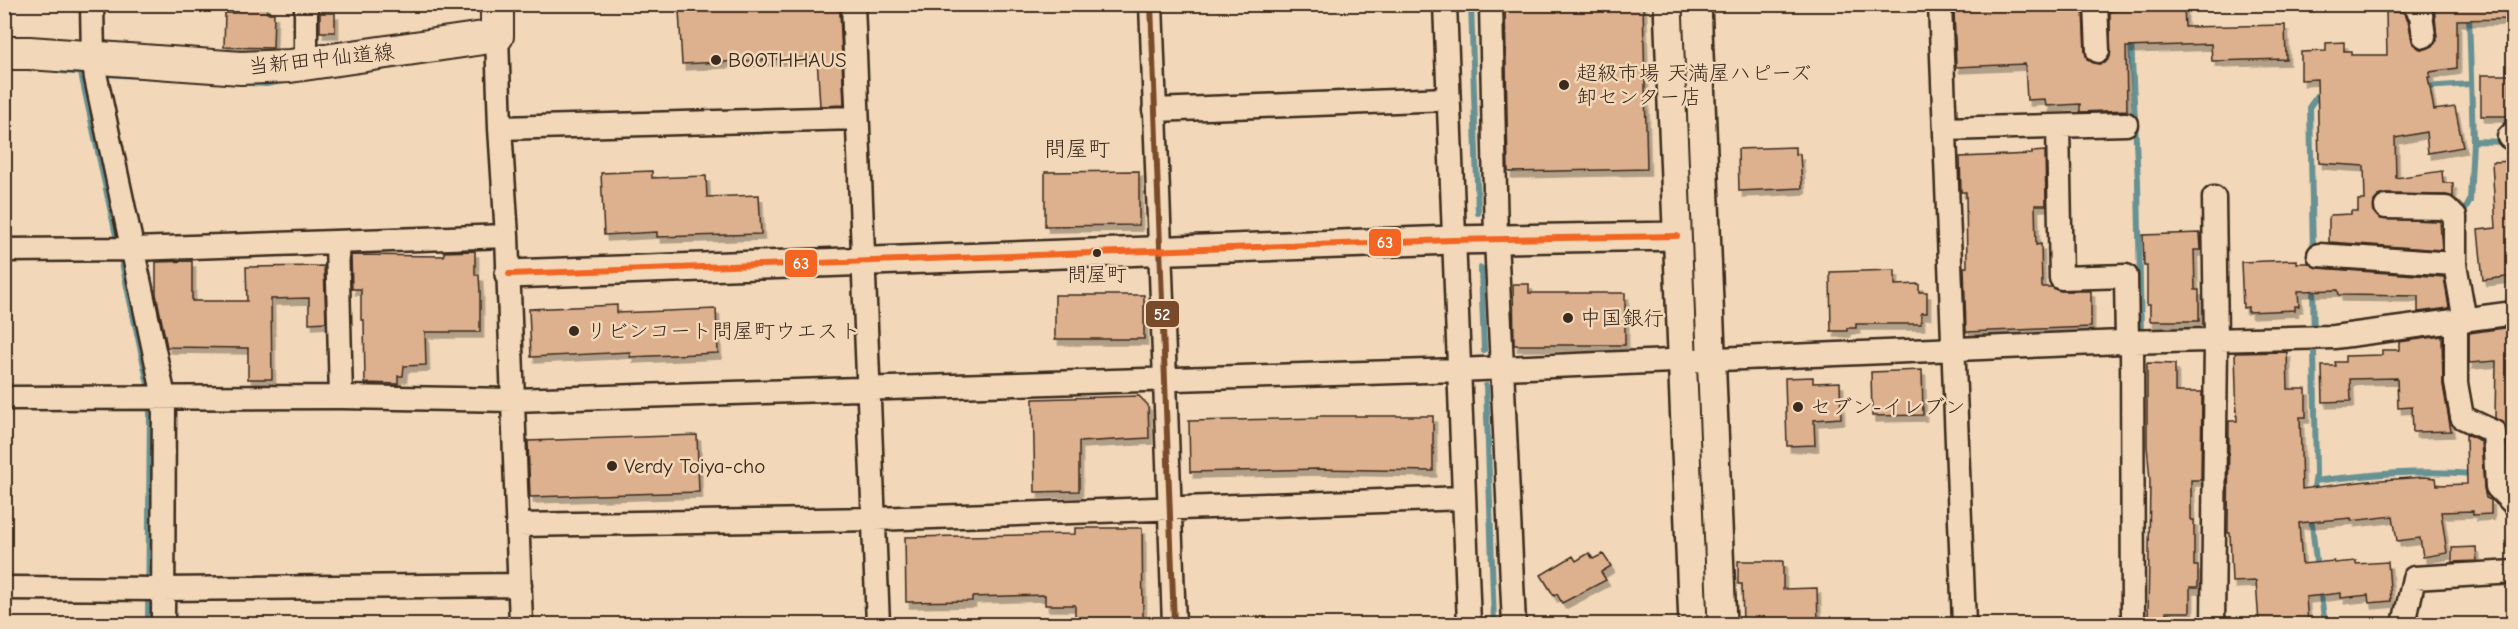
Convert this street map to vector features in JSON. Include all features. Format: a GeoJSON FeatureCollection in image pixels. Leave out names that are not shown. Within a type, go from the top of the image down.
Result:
{"type":"FeatureCollection","features":[{"type":"Feature","properties":{"kind":"main road"},"geometry":{"type":"LineString","coordinates":[[497,4],[497,36]]}},
{"type":"Feature","properties":{"kind":"main road","name":"当新田中仙道線"},"geometry":{"type":"LineString","coordinates":[[4,53],[29,53],[95,68],[241,68],[306,63],[497,36]]}},
{"type":"Feature","properties":{"kind":"street"},"geometry":{"type":"LineString","coordinates":[[92,4],[95,68],[123,249],[164,397],[152,589],[163,624]]}},
{"type":"Feature","properties":{"kind":"street"},"geometry":{"type":"LineString","coordinates":[[306,4],[306,63]]}},
{"type":"Feature","properties":{"kind":"street"},"geometry":{"type":"LineString","coordinates":[[854,4],[878,624]]}},
{"type":"Feature","properties":{"kind":"street"},"geometry":{"type":"LineString","coordinates":[[1151,4],[1174,624]]}},
{"type":"Feature","properties":{"kind":"street"},"geometry":{"type":"LineString","coordinates":[[1445,4],[1469,624]]}},
{"type":"Feature","properties":{"kind":"street"},"geometry":{"type":"LineString","coordinates":[[1491,4],[1496,239],[1514,624]]}},
{"type":"Feature","properties":{"kind":"street"},"geometry":{"type":"LineString","coordinates":[[1668,4],[1693,624]]}},
{"type":"Feature","properties":{"kind":"street"},"geometry":{"type":"LineString","coordinates":[[1697,4],[1722,624]]}},
{"type":"Feature","properties":{"kind":"street"},"geometry":{"type":"LineString","coordinates":[[1940,4],[1964,624]]}},
{"type":"Feature","properties":{"kind":"street"},"geometry":{"type":"LineString","coordinates":[[2096,4],[2098,51]]}},
{"type":"Feature","properties":{"kind":"street"},"geometry":{"type":"LineString","coordinates":[[2414,4],[2421,15],[2424,36]]}},
{"type":"Feature","properties":{"kind":"street"},"geometry":{"type":"LineString","coordinates":[[497,36],[509,274],[521,624]]}},
{"type":"Feature","properties":{"kind":"street"},"geometry":{"type":"LineString","coordinates":[[1154,110],[1448,99]]}},
{"type":"Feature","properties":{"kind":"street"},"geometry":{"type":"LineString","coordinates":[[500,128],[857,118]]}},
{"type":"Feature","properties":{"kind":"street"},"geometry":{"type":"LineString","coordinates":[[1945,129],[2126,124]]}},
{"type":"Feature","properties":{"kind":"street"},"geometry":{"type":"LineString","coordinates":[[2058,126],[2061,278],[2126,276],[2135,341],[2133,624]]}},
{"type":"Feature","properties":{"kind":"street"},"geometry":{"type":"LineString","coordinates":[[2213,624],[2216,340],[2214,198]]}},
{"type":"Feature","properties":{"kind":"street"},"geometry":{"type":"LineString","coordinates":[[2386,207],[2446,208],[2455,216],[2455,264],[2460,321],[2456,383],[2462,417],[2494,432],[2497,480],[2514,504]]}},
{"type":"Feature","properties":{"kind":"street"},"geometry":{"type":"LineString","coordinates":[[4,250],[123,249],[507,236]]}},
{"type":"Feature","properties":{"kind":"street"},"geometry":{"type":"LineString","coordinates":[[509,274],[1453,240],[1677,236]]}},
{"type":"Feature","properties":{"kind":"street"},"geometry":{"type":"LineString","coordinates":[[337,242],[340,397]]}},
{"type":"Feature","properties":{"kind":"street"},"geometry":{"type":"LineString","coordinates":[[2319,255],[2455,264]]}},
{"type":"Feature","properties":{"kind":"street"},"geometry":{"type":"LineString","coordinates":[[4,398],[340,397],[513,400],[1458,370],[2135,341],[2315,337],[2460,321],[2514,312]]}},
{"type":"Feature","properties":{"kind":"street"},"geometry":{"type":"LineString","coordinates":[[518,525],[875,519],[1464,498]]}},
{"type":"Feature","properties":{"kind":"street"},"geometry":{"type":"LineString","coordinates":[[2405,619],[2414,578],[2514,572]]}},
{"type":"Feature","properties":{"kind":"street"},"geometry":{"type":"LineString","coordinates":[[4,588],[152,589],[520,585]]}},
{"type":"Feature","properties":{"kind":"green space"},"geometry":{"type":"Polygon","coordinates":[[[1680,5],[1687,5],[1691,134],[1684,134],[1680,5]]]}},
{"type":"Feature","properties":{"kind":"building"},"geometry":{"type":"Polygon","coordinates":[[[236,4],[266,4],[267,13],[274,13],[273,48],[224,47],[225,13],[236,13],[236,4]]]}},
{"type":"Feature","properties":{"kind":"building","name":"BOOTHHAUS"},"geometry":{"type":"Polygon","coordinates":[[[832,4],[840,12],[844,105],[820,106],[817,57],[682,64],[679,10],[832,4]]]}},
{"type":"Feature","properties":{"kind":"building"},"geometry":{"type":"Polygon","coordinates":[[[1505,4],[1643,4],[1647,169],[1508,172],[1505,4]]]}},
{"type":"Feature","properties":{"kind":"building"},"geometry":{"type":"Polygon","coordinates":[[[2028,4],[2062,4],[2063,12],[2083,12],[2087,59],[2098,64],[2105,63],[2110,57],[2110,11],[2136,9],[2136,4],[2184,7],[2185,27],[2285,25],[2286,59],[2212,61],[2211,44],[2126,47],[2127,110],[2080,112],[2080,104],[2046,106],[2045,99],[2027,100],[2025,64],[1956,67],[1954,10],[2028,7],[2028,4]]]}},
{"type":"Feature","properties":{"kind":"building"},"geometry":{"type":"Polygon","coordinates":[[[2434,4],[2513,4],[2513,19],[2457,20],[2457,68],[2430,72],[2430,77],[2428,77],[2434,110],[2455,107],[2463,147],[2428,153],[2426,132],[2395,138],[2396,178],[2442,171],[2443,183],[2453,183],[2453,197],[2386,194],[2374,201],[2374,213],[2380,219],[2440,221],[2442,250],[2329,242],[2329,217],[2358,211],[2358,200],[2365,200],[2364,166],[2319,163],[2317,79],[2301,80],[2301,52],[2326,51],[2326,43],[2344,42],[2344,51],[2351,51],[2351,55],[2387,55],[2386,12],[2403,12],[2408,20],[2413,44],[2420,49],[2426,49],[2433,46],[2437,40],[2434,4]]]}},
{"type":"Feature","properties":{"kind":"building"},"geometry":{"type":"Polygon","coordinates":[[[320,13],[335,13],[335,32],[320,32],[320,13]]]}},
{"type":"Feature","properties":{"kind":"building"},"geometry":{"type":"Polygon","coordinates":[[[2481,75],[2510,75],[2510,116],[2481,116],[2481,75]]]}},
{"type":"Feature","properties":{"kind":"building"},"geometry":{"type":"Polygon","coordinates":[[[1795,147],[1795,155],[1800,154],[1802,188],[1739,191],[1738,149],[1795,147]]]}},
{"type":"Feature","properties":{"kind":"building"},"geometry":{"type":"Polygon","coordinates":[[[2045,151],[2046,205],[2035,205],[2036,245],[2041,244],[2042,287],[2052,287],[2061,291],[2091,291],[2091,327],[1966,332],[1964,267],[1967,267],[1966,192],[1961,192],[1960,157],[2032,154],[2032,152],[2045,151]]]}},
{"type":"Feature","properties":{"kind":"building"},"geometry":{"type":"Polygon","coordinates":[[[2514,161],[2514,276],[2483,280],[2478,230],[2496,228],[2492,162],[2514,161]]]}},
{"type":"Feature","properties":{"kind":"building"},"geometry":{"type":"Polygon","coordinates":[[[652,171],[652,178],[706,176],[707,197],[759,195],[761,234],[657,237],[657,232],[604,235],[601,173],[652,171]]]}},
{"type":"Feature","properties":{"kind":"building"},"geometry":{"type":"Polygon","coordinates":[[[1139,171],[1139,225],[1045,226],[1045,172],[1139,171]]]}},
{"type":"Feature","properties":{"kind":"building"},"geometry":{"type":"Polygon","coordinates":[[[2200,233],[2201,250],[2194,250],[2195,290],[2199,290],[2199,321],[2150,321],[2143,235],[2200,233]]]}},
{"type":"Feature","properties":{"kind":"building"},"geometry":{"type":"Polygon","coordinates":[[[475,251],[475,275],[479,275],[480,332],[425,332],[426,365],[404,366],[403,376],[398,376],[398,384],[365,383],[361,289],[352,289],[351,255],[444,256],[444,252],[475,251]]]}},
{"type":"Feature","properties":{"kind":"building"},"geometry":{"type":"Polygon","coordinates":[[[2297,260],[2297,263],[2308,263],[2318,268],[2444,277],[2449,308],[2418,312],[2418,296],[2339,295],[2338,290],[2298,291],[2299,306],[2295,306],[2295,310],[2248,312],[2248,307],[2243,308],[2241,262],[2297,260]]]}},
{"type":"Feature","properties":{"kind":"building"},"geometry":{"type":"Polygon","coordinates":[[[192,261],[192,301],[247,301],[246,267],[324,266],[326,322],[309,323],[309,298],[271,299],[272,379],[248,379],[248,348],[167,347],[156,294],[156,262],[192,261]]]}},
{"type":"Feature","properties":{"kind":"building"},"geometry":{"type":"Polygon","coordinates":[[[1895,270],[1895,285],[1919,284],[1919,292],[1927,292],[1927,313],[1921,313],[1921,324],[1856,324],[1856,328],[1847,328],[1847,331],[1831,331],[1830,272],[1895,270]]]}},
{"type":"Feature","properties":{"kind":"building"},"geometry":{"type":"Polygon","coordinates":[[[1513,284],[1529,284],[1529,293],[1625,293],[1625,345],[1514,345],[1513,284]]]}},
{"type":"Feature","properties":{"kind":"building"},"geometry":{"type":"Polygon","coordinates":[[[1055,295],[1144,295],[1144,339],[1055,339],[1055,295]]]}},
{"type":"Feature","properties":{"kind":"building"},"geometry":{"type":"Polygon","coordinates":[[[617,305],[617,313],[716,309],[718,353],[630,357],[630,352],[531,357],[529,309],[617,305]]]}},
{"type":"Feature","properties":{"kind":"building"},"geometry":{"type":"Polygon","coordinates":[[[2511,327],[2514,346],[2514,467],[2509,467],[2505,425],[2495,418],[2496,361],[2469,363],[2469,333],[2511,327]]]}},
{"type":"Feature","properties":{"kind":"building"},"geometry":{"type":"Polygon","coordinates":[[[2442,336],[2443,385],[2451,431],[2413,432],[2412,407],[2398,408],[2397,378],[2350,379],[2351,401],[2323,402],[2322,366],[2336,366],[2335,362],[2345,362],[2345,356],[2382,355],[2382,350],[2399,350],[2399,342],[2442,336]]]}},
{"type":"Feature","properties":{"kind":"building"},"geometry":{"type":"Polygon","coordinates":[[[2287,352],[2288,389],[2306,389],[2306,417],[2300,417],[2302,489],[2424,477],[2436,478],[2437,485],[2467,484],[2466,434],[2481,441],[2484,488],[2486,498],[2491,500],[2491,514],[2473,515],[2473,511],[2441,512],[2447,553],[2423,557],[2420,538],[2397,541],[2393,516],[2351,521],[2351,518],[2299,523],[2302,564],[2334,561],[2334,563],[2356,561],[2356,564],[2388,562],[2391,601],[2369,603],[2368,595],[2341,598],[2341,593],[2306,597],[2308,624],[2259,624],[2256,581],[2232,582],[2230,533],[2228,533],[2229,421],[2237,421],[2235,353],[2287,352]]]}},
{"type":"Feature","properties":{"kind":"building"},"geometry":{"type":"Polygon","coordinates":[[[2147,363],[2175,364],[2175,392],[2202,392],[2201,480],[2191,480],[2194,566],[2198,566],[2198,587],[2190,587],[2190,612],[2166,612],[2166,621],[2148,621],[2150,480],[2147,446],[2147,363]]]}},
{"type":"Feature","properties":{"kind":"building"},"geometry":{"type":"Polygon","coordinates":[[[1922,370],[1923,415],[1872,416],[1871,372],[1922,370]]]}},
{"type":"Feature","properties":{"kind":"building"},"geometry":{"type":"Polygon","coordinates":[[[1813,377],[1813,383],[1840,382],[1841,418],[1814,420],[1815,445],[1787,446],[1785,378],[1813,377]]]}},
{"type":"Feature","properties":{"kind":"building"},"geometry":{"type":"Polygon","coordinates":[[[1139,396],[1148,405],[1149,438],[1079,442],[1079,491],[1035,492],[1033,399],[1139,396]]]}},
{"type":"Feature","properties":{"kind":"building"},"geometry":{"type":"Polygon","coordinates":[[[1317,416],[1433,416],[1433,471],[1317,469],[1190,472],[1189,421],[1317,418],[1317,416]]]}},
{"type":"Feature","properties":{"kind":"building","name":"Verdy Toiya-cho"},"geometry":{"type":"Polygon","coordinates":[[[697,435],[699,492],[530,497],[528,441],[697,435]]]}},
{"type":"Feature","properties":{"kind":"building"},"geometry":{"type":"Polygon","coordinates":[[[1075,528],[1142,528],[1143,618],[1075,618],[1075,605],[1045,605],[1045,595],[972,597],[972,601],[906,602],[905,537],[1075,534],[1075,528]]]}},
{"type":"Feature","properties":{"kind":"building"},"geometry":{"type":"Polygon","coordinates":[[[2476,547],[2477,561],[2452,562],[2452,548],[2476,547]]]}},
{"type":"Feature","properties":{"kind":"building"},"geometry":{"type":"Polygon","coordinates":[[[1589,553],[1593,559],[1603,554],[1611,566],[1601,572],[1606,580],[1562,603],[1557,594],[1554,596],[1541,575],[1573,556],[1576,561],[1589,553]]]}},
{"type":"Feature","properties":{"kind":"building"},"geometry":{"type":"Polygon","coordinates":[[[1738,561],[1783,561],[1783,589],[1817,588],[1818,623],[1743,624],[1742,584],[1738,584],[1738,561]]]}},
{"type":"Feature","properties":{"kind":"waterway"},"geometry":{"type":"LineString","coordinates":[[1471,4],[1478,213]]}},
{"type":"Feature","properties":{"kind":"waterway"},"geometry":{"type":"LineString","coordinates":[[2465,210],[2470,201],[2473,141],[2469,14]]}},
{"type":"Feature","properties":{"kind":"waterway"},"geometry":{"type":"LineString","coordinates":[[2131,41],[2138,182],[2141,337]]}},
{"type":"Feature","properties":{"kind":"waterway"},"geometry":{"type":"LineString","coordinates":[[60,71],[136,76]]}},
{"type":"Feature","properties":{"kind":"waterway"},"geometry":{"type":"LineString","coordinates":[[81,73],[148,384]]}},
{"type":"Feature","properties":{"kind":"waterway"},"geometry":{"type":"LineString","coordinates":[[248,83],[266,84],[283,81]]}},
{"type":"Feature","properties":{"kind":"waterway"},"geometry":{"type":"LineString","coordinates":[[2424,87],[2471,84]]}},
{"type":"Feature","properties":{"kind":"waterway"},"geometry":{"type":"LineString","coordinates":[[2313,253],[2310,106],[2318,95],[2324,95]]}},
{"type":"Feature","properties":{"kind":"waterway"},"geometry":{"type":"LineString","coordinates":[[2473,141],[2505,142]]}},
{"type":"Feature","properties":{"kind":"waterway"},"geometry":{"type":"LineString","coordinates":[[1481,268],[1484,350]]}},
{"type":"Feature","properties":{"kind":"waterway"},"geometry":{"type":"LineString","coordinates":[[2313,284],[2316,475],[2313,493]]}},
{"type":"Feature","properties":{"kind":"waterway"},"geometry":{"type":"LineString","coordinates":[[1486,386],[1494,624]]}},
{"type":"Feature","properties":{"kind":"waterway"},"geometry":{"type":"LineString","coordinates":[[148,624],[150,412]]}},
{"type":"Feature","properties":{"kind":"waterway"},"geometry":{"type":"LineString","coordinates":[[2315,481],[2414,472],[2473,474]]}},
{"type":"Feature","properties":{"kind":"waterway"},"geometry":{"type":"LineString","coordinates":[[2311,515],[2317,570]]}},
{"type":"Feature","properties":{"kind":"waterway"},"geometry":{"type":"LineString","coordinates":[[2320,589],[2325,624]]}},
{"type":"Feature","properties":{"kind":"waterway"},"geometry":{"type":"LineString","coordinates":[[2347,624],[2395,621],[2416,624]]}},
{"type":"Feature","properties":{"kind":"transit line","name":"52"},"geometry":{"type":"LineString","coordinates":[[1151,4],[1174,624]]}},
{"type":"Feature","properties":{"kind":"transit line","name":"63"},"geometry":{"type":"LineString","coordinates":[[509,274],[1453,240],[1677,236]]}},
{"type":"Feature","properties":{"kind":"place","name":"BOOTHHAUS"},"geometry":{"type":"Point","coordinates":[716,60]}},
{"type":"Feature","properties":{"kind":"place","name":"超級市場 天満屋ハピーズ 卸センター店"},"geometry":{"type":"Point","coordinates":[1564,85]}},
{"type":"Feature","properties":{"kind":"place","name":"問屋町"},"geometry":{"type":"Point","coordinates":[1097,253]}},
{"type":"Feature","properties":{"kind":"place","name":"中国銀行"},"geometry":{"type":"Point","coordinates":[1568,318]}},
{"type":"Feature","properties":{"kind":"place","name":"リビンコート問屋町ウエスト"},"geometry":{"type":"Point","coordinates":[574,331]}},
{"type":"Feature","properties":{"kind":"place","name":"セブン-イレブン"},"geometry":{"type":"Point","coordinates":[1798,407]}},
{"type":"Feature","properties":{"kind":"place","name":"Verdy Toiya-cho"},"geometry":{"type":"Point","coordinates":[612,466]}},
{"type":"Feature","properties":{"kind":"district","name":"問屋町"},"geometry":{"type":"Point","coordinates":[1077,149]}}]}
